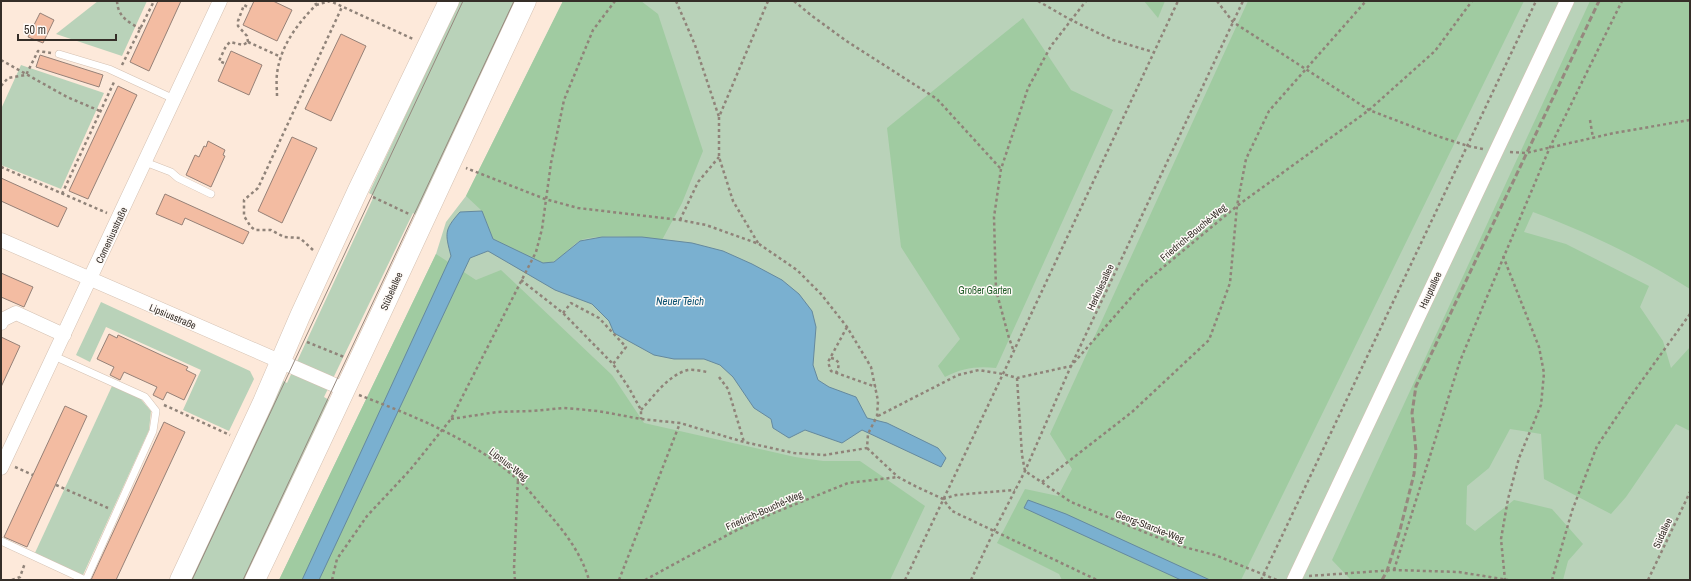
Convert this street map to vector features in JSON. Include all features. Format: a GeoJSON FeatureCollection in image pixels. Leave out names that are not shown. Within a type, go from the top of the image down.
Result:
{"type":"FeatureCollection","features":[{"type":"Feature","properties":{"kind":"main road"},"geometry":{"type":"LineString","coordinates":[[180,580],[263,402],[354,197],[449,1]]}},
{"type":"Feature","properties":{"kind":"main road","name":"Stübelallee"},"geometry":{"type":"LineString","coordinates":[[255,580],[351,392],[414,240],[526,1]]}},
{"type":"Feature","properties":{"kind":"street","name":"Comeniusstraße"},"geometry":{"type":"LineString","coordinates":[[2,465],[220,1]]}},
{"type":"Feature","properties":{"kind":"street","name":"Hauptallee"},"geometry":{"type":"LineString","coordinates":[[1294,579],[1567,1]]}},
{"type":"Feature","properties":{"kind":"street","name":"Lipsiusstraße"},"geometry":{"type":"LineString","coordinates":[[1,240],[351,392]]}},
{"type":"Feature","properties":{"kind":"street"},"geometry":{"type":"LineString","coordinates":[[1,323],[2,320],[16,313],[64,335]]}},
{"type":"Feature","properties":{"kind":"lane"},"geometry":{"type":"LineString","coordinates":[[59,54],[109,69],[174,99]]}},
{"type":"Feature","properties":{"kind":"lane"},"geometry":{"type":"LineString","coordinates":[[145,162],[171,172],[178,178],[212,194]]}},
{"type":"Feature","properties":{"kind":"lane"},"geometry":{"type":"LineString","coordinates":[[1,541],[85,580],[153,431],[156,411],[145,397],[54,356]]}},
{"type":"Feature","properties":{"kind":"path"},"geometry":{"type":"LineString","coordinates":[[117,1],[117,9],[122,18],[141,29]]}},
{"type":"Feature","properties":{"kind":"path"},"geometry":{"type":"LineString","coordinates":[[62,194],[118,73],[154,1]]}},
{"type":"Feature","properties":{"kind":"path"},"geometry":{"type":"LineString","coordinates":[[315,1],[316,5]]}},
{"type":"Feature","properties":{"kind":"path"},"geometry":{"type":"LineString","coordinates":[[277,96],[277,74],[281,57],[289,38],[316,5],[330,1],[418,42]]}},
{"type":"Feature","properties":{"kind":"path"},"geometry":{"type":"LineString","coordinates":[[332,580],[337,559],[367,516],[410,470],[451,419],[536,252],[542,228],[545,199],[564,100],[593,30],[615,1]]}},
{"type":"Feature","properties":{"kind":"path"},"geometry":{"type":"LineString","coordinates":[[676,1],[695,44],[719,117],[719,157],[733,201],[759,244]]}},
{"type":"Feature","properties":{"kind":"path"},"geometry":{"type":"LineString","coordinates":[[719,117],[768,1]]}},
{"type":"Feature","properties":{"kind":"path"},"geometry":{"type":"LineString","coordinates":[[794,1],[848,42],[937,99],[1001,169]]}},
{"type":"Feature","properties":{"kind":"path"},"geometry":{"type":"LineString","coordinates":[[1038,1],[1071,20],[1113,40],[1153,52]]}},
{"type":"Feature","properties":{"kind":"path"},"geometry":{"type":"LineString","coordinates":[[1014,350],[1009,338],[996,290],[994,218],[1001,169],[1028,88],[1051,46],[1086,1]]}},
{"type":"Feature","properties":{"kind":"path"},"geometry":{"type":"LineString","coordinates":[[905,580],[1178,1]]}},
{"type":"Feature","properties":{"kind":"path"},"geometry":{"type":"LineString","coordinates":[[1216,1],[1233,22],[1369,110],[1468,146],[1496,151],[1526,153],[1593,138],[1690,120]]}},
{"type":"Feature","properties":{"kind":"path","name":"Herkulesallee"},"geometry":{"type":"LineString","coordinates":[[971,580],[1025,471],[1071,366],[1243,1]]}},
{"type":"Feature","properties":{"kind":"path","name":"Friedrich-Bouché-Weg"},"geometry":{"type":"LineString","coordinates":[[1071,366],[1143,284],[1237,206],[1246,159],[1269,112],[1366,1]]}},
{"type":"Feature","properties":{"kind":"path"},"geometry":{"type":"LineString","coordinates":[[1042,482],[1132,412],[1209,340],[1230,283],[1237,206],[1369,110],[1435,51],[1472,1]]}},
{"type":"Feature","properties":{"kind":"path"},"geometry":{"type":"LineString","coordinates":[[1261,580],[1536,1]]}},
{"type":"Feature","properties":{"kind":"path"},"geometry":{"type":"LineString","coordinates":[[1394,570],[1460,361],[1550,147],[1622,1]]}},
{"type":"Feature","properties":{"kind":"path"},"geometry":{"type":"LineString","coordinates":[[248,42],[248,36],[238,26],[238,21],[244,5],[250,8]]}},
{"type":"Feature","properties":{"kind":"path"},"geometry":{"type":"LineString","coordinates":[[315,251],[310,249],[300,238],[284,237],[271,230],[254,230],[248,224],[244,216],[244,200],[258,188],[342,7]]}},
{"type":"Feature","properties":{"kind":"path"},"geometry":{"type":"LineString","coordinates":[[224,63],[219,61],[226,46],[230,42],[243,45],[248,42]]}},
{"type":"Feature","properties":{"kind":"path"},"geometry":{"type":"LineString","coordinates":[[248,42],[281,57]]}},
{"type":"Feature","properties":{"kind":"path"},"geometry":{"type":"LineString","coordinates":[[26,75],[38,51],[59,54]]}},
{"type":"Feature","properties":{"kind":"path"},"geometry":{"type":"LineString","coordinates":[[1,60],[67,97],[100,112]]}},
{"type":"Feature","properties":{"kind":"path"},"geometry":{"type":"LineString","coordinates":[[1,86],[8,78],[26,75]]}},
{"type":"Feature","properties":{"kind":"path"},"geometry":{"type":"LineString","coordinates":[[1590,120],[1593,138]]}},
{"type":"Feature","properties":{"kind":"path"},"geometry":{"type":"LineString","coordinates":[[680,220],[698,182],[719,157]]}},
{"type":"Feature","properties":{"kind":"path"},"geometry":{"type":"LineString","coordinates":[[463,167],[545,199],[578,208],[680,220],[706,225],[759,244],[797,270],[821,294],[847,327],[871,367],[878,401],[877,416],[868,434],[867,448]]}},
{"type":"Feature","properties":{"kind":"path"},"geometry":{"type":"LineString","coordinates":[[1,168],[118,218]]}},
{"type":"Feature","properties":{"kind":"path"},"geometry":{"type":"LineString","coordinates":[[373,197],[412,215]]}},
{"type":"Feature","properties":{"kind":"path"},"geometry":{"type":"LineString","coordinates":[[1294,579],[1394,570],[1459,572],[1506,579],[1501,539],[1508,499],[1519,458],[1541,405],[1544,373],[1539,346],[1503,256]]}},
{"type":"Feature","properties":{"kind":"path"},"geometry":{"type":"LineString","coordinates":[[521,280],[563,312],[613,364],[641,410]]}},
{"type":"Feature","properties":{"kind":"path"},"geometry":{"type":"LineString","coordinates":[[563,312],[571,304],[598,318],[626,347],[613,364]]}},
{"type":"Feature","properties":{"kind":"path"},"geometry":{"type":"LineString","coordinates":[[1552,580],[1572,511],[1597,446],[1630,397],[1690,314]]}},
{"type":"Feature","properties":{"kind":"path"},"geometry":{"type":"LineString","coordinates":[[847,327],[828,362],[828,367],[831,371],[876,387]]}},
{"type":"Feature","properties":{"kind":"path"},"geometry":{"type":"LineString","coordinates":[[307,342],[344,358]]}},
{"type":"Feature","properties":{"kind":"path"},"geometry":{"type":"LineString","coordinates":[[831,358],[835,359],[839,363],[836,373]]}},
{"type":"Feature","properties":{"kind":"path"},"geometry":{"type":"LineString","coordinates":[[877,416],[958,375],[979,370],[1016,378],[1071,366]]}},
{"type":"Feature","properties":{"kind":"path"},"geometry":{"type":"LineString","coordinates":[[640,419],[641,410],[673,377],[689,370],[707,372]]}},
{"type":"Feature","properties":{"kind":"path"},"geometry":{"type":"LineString","coordinates":[[719,377],[728,389],[744,442]]}},
{"type":"Feature","properties":{"kind":"path"},"geometry":{"type":"LineString","coordinates":[[1016,378],[1022,455],[1025,471]]}},
{"type":"Feature","properties":{"kind":"path","name":"Lipsius-Weg"},"geometry":{"type":"LineString","coordinates":[[351,392],[442,429],[487,457],[518,479],[561,527],[585,568],[589,580]]}},
{"type":"Feature","properties":{"kind":"path"},"geometry":{"type":"LineString","coordinates":[[145,397],[233,437]]}},
{"type":"Feature","properties":{"kind":"path"},"geometry":{"type":"LineString","coordinates":[[451,419],[498,412],[564,408],[598,411],[640,419],[680,423],[744,442],[794,453],[825,455],[867,448]]}},
{"type":"Feature","properties":{"kind":"path"},"geometry":{"type":"LineString","coordinates":[[620,580],[680,423]]}},
{"type":"Feature","properties":{"kind":"path"},"geometry":{"type":"LineString","coordinates":[[867,448],[898,477],[917,488],[943,499],[952,511],[1097,580]]}},
{"type":"Feature","properties":{"kind":"path"},"geometry":{"type":"LineString","coordinates":[[2,465],[33,475]]}},
{"type":"Feature","properties":{"kind":"path","name":"Georg-Starcke-Weg"},"geometry":{"type":"LineString","coordinates":[[1025,471],[1071,502],[1126,526],[1176,545],[1215,555],[1277,580]]}},
{"type":"Feature","properties":{"kind":"path","name":"Friedrich-Bouché-Weg"},"geometry":{"type":"LineString","coordinates":[[645,580],[733,532],[770,514],[848,484],[898,477]]}},
{"type":"Feature","properties":{"kind":"path"},"geometry":{"type":"LineString","coordinates":[[515,580],[514,568],[518,479]]}},
{"type":"Feature","properties":{"kind":"path"},"geometry":{"type":"LineString","coordinates":[[56,485],[116,512]]}},
{"type":"Feature","properties":{"kind":"path"},"geometry":{"type":"LineString","coordinates":[[943,499],[956,494],[1015,490]]}},
{"type":"Feature","properties":{"kind":"path","name":"Südallee"},"geometry":{"type":"LineString","coordinates":[[1648,580],[1690,492]]}},
{"type":"Feature","properties":{"kind":"path"},"geometry":{"type":"LineString","coordinates":[[12,580],[20,577],[29,554]]}},
{"type":"Feature","properties":{"kind":"green space"},"geometry":{"type":"Polygon","coordinates":[[[98,1],[147,1],[122,56],[56,34],[98,1]]]}},
{"type":"Feature","properties":{"kind":"green space"},"geometry":{"type":"Polygon","coordinates":[[[459,1],[518,1],[417,216],[413,213],[324,397],[331,401],[244,580],[187,580],[282,380],[287,383],[374,196],[369,193],[459,1]]]}},
{"type":"Feature","properties":{"kind":"green space","name":"Großer Garten"},"geometry":{"type":"Polygon","coordinates":[[[563,1],[1690,1],[1690,580],[279,580],[436,254],[446,222],[466,196],[563,1]]]}},
{"type":"Feature","properties":{"kind":"green space"},"geometry":{"type":"Polygon","coordinates":[[[563,1],[641,1],[658,14],[703,151],[682,203],[662,240],[597,237],[579,241],[558,259],[548,263],[543,263],[526,257],[493,239],[482,211],[466,196],[563,1]]]}},
{"type":"Feature","properties":{"kind":"green space"},"geometry":{"type":"Polygon","coordinates":[[[1144,1],[1165,1],[1158,18],[1144,1]]]}},
{"type":"Feature","properties":{"kind":"green space"},"geometry":{"type":"Polygon","coordinates":[[[1248,1],[1524,1],[1241,580],[1062,580],[1059,574],[997,543],[1025,489],[1058,496],[1072,469],[1050,434],[1248,1]]]}},
{"type":"Feature","properties":{"kind":"green space"},"geometry":{"type":"Polygon","coordinates":[[[1590,1],[1690,1],[1690,289],[1613,246],[1533,212],[1524,232],[1566,244],[1649,286],[1640,307],[1663,341],[1671,368],[1690,347],[1690,431],[1676,424],[1626,497],[1611,514],[1544,479],[1541,434],[1510,429],[1489,468],[1467,486],[1466,524],[1475,531],[1514,500],[1552,509],[1583,544],[1568,561],[1563,580],[1351,580],[1332,560],[1590,1]]]}},
{"type":"Feature","properties":{"kind":"green space"},"geometry":{"type":"Polygon","coordinates":[[[1023,18],[1071,90],[1113,110],[996,368],[970,368],[945,377],[938,366],[960,339],[901,247],[887,128],[1023,18]]]}},
{"type":"Feature","properties":{"kind":"green space"},"geometry":{"type":"Polygon","coordinates":[[[21,65],[104,93],[61,189],[1,165],[1,109],[21,65]]]}},
{"type":"Feature","properties":{"kind":"green space"},"geometry":{"type":"Polygon","coordinates":[[[436,254],[476,280],[501,270],[612,375],[644,423],[795,457],[823,461],[860,461],[925,506],[890,580],[279,580],[436,254]]]}},
{"type":"Feature","properties":{"kind":"green space"},"geometry":{"type":"Polygon","coordinates":[[[101,302],[250,371],[254,379],[229,431],[183,410],[201,370],[106,327],[90,362],[76,355],[101,302]]]}},
{"type":"Feature","properties":{"kind":"green space"},"geometry":{"type":"Polygon","coordinates":[[[112,386],[138,396],[151,411],[149,430],[83,575],[34,555],[112,386]]]}},
{"type":"Feature","properties":{"kind":"water","name":"Neuer Teich"},"geometry":{"type":"Polygon","coordinates":[[[482,211],[493,239],[543,263],[554,262],[580,241],[602,237],[642,237],[692,243],[723,251],[752,264],[782,280],[799,294],[812,311],[816,327],[813,365],[818,380],[829,387],[856,397],[867,418],[887,423],[938,448],[946,458],[941,467],[862,430],[842,443],[805,430],[789,438],[773,428],[771,419],[754,408],[733,377],[720,365],[704,359],[674,359],[654,355],[614,333],[609,321],[592,304],[555,290],[488,251],[470,258],[319,580],[302,580],[451,256],[447,232],[451,223],[460,212],[482,211]]]}},
{"type":"Feature","properties":{"kind":"water"},"geometry":{"type":"Polygon","coordinates":[[[1028,500],[1066,514],[1210,580],[1181,580],[1024,508],[1028,500]]]}},
{"type":"Feature","properties":{"kind":"building"},"geometry":{"type":"Polygon","coordinates":[[[158,1],[181,1],[149,71],[130,62],[158,1]]]}},
{"type":"Feature","properties":{"kind":"building"},"geometry":{"type":"Polygon","coordinates":[[[254,1],[273,1],[292,10],[277,41],[243,25],[254,1]]]}},
{"type":"Feature","properties":{"kind":"building"},"geometry":{"type":"Polygon","coordinates":[[[40,13],[54,20],[43,43],[28,37],[40,13]]]}},
{"type":"Feature","properties":{"kind":"building"},"geometry":{"type":"Polygon","coordinates":[[[341,34],[366,46],[331,121],[305,109],[341,34]]]}},
{"type":"Feature","properties":{"kind":"building"},"geometry":{"type":"Polygon","coordinates":[[[231,51],[262,65],[249,95],[218,81],[231,51]]]}},
{"type":"Feature","properties":{"kind":"building"},"geometry":{"type":"Polygon","coordinates":[[[40,55],[103,75],[99,87],[36,67],[40,55]]]}},
{"type":"Feature","properties":{"kind":"building"},"geometry":{"type":"Polygon","coordinates":[[[118,86],[137,95],[88,199],[69,191],[118,86]]]}},
{"type":"Feature","properties":{"kind":"building"},"geometry":{"type":"Polygon","coordinates":[[[292,137],[317,148],[282,223],[258,211],[292,137]]]}},
{"type":"Feature","properties":{"kind":"building"},"geometry":{"type":"Polygon","coordinates":[[[208,141],[225,150],[223,155],[225,156],[211,187],[186,175],[195,155],[199,157],[208,141]]]}},
{"type":"Feature","properties":{"kind":"building"},"geometry":{"type":"Polygon","coordinates":[[[1,178],[67,208],[58,227],[1,201],[1,178]]]}},
{"type":"Feature","properties":{"kind":"building"},"geometry":{"type":"Polygon","coordinates":[[[165,194],[249,232],[243,244],[185,218],[182,225],[156,214],[165,194]]]}},
{"type":"Feature","properties":{"kind":"building"},"geometry":{"type":"Polygon","coordinates":[[[1,273],[33,287],[24,307],[1,297],[1,273]]]}},
{"type":"Feature","properties":{"kind":"building"},"geometry":{"type":"Polygon","coordinates":[[[109,334],[117,338],[118,335],[188,367],[186,370],[196,375],[184,400],[167,392],[163,400],[153,395],[157,387],[124,372],[120,380],[110,375],[114,367],[97,359],[109,334]]]}},
{"type":"Feature","properties":{"kind":"building"},"geometry":{"type":"Polygon","coordinates":[[[1,337],[20,346],[1,387],[1,337]]]}},
{"type":"Feature","properties":{"kind":"building"},"geometry":{"type":"Polygon","coordinates":[[[65,406],[87,416],[27,547],[4,537],[65,406]]]}},
{"type":"Feature","properties":{"kind":"building"},"geometry":{"type":"Polygon","coordinates":[[[164,422],[185,432],[116,580],[91,580],[164,422]]]}},
{"type":"Feature","properties":{"kind":"tram line"},"geometry":{"type":"LineString","coordinates":[[192,580],[463,1]]}},
{"type":"Feature","properties":{"kind":"tram line"},"geometry":{"type":"LineString","coordinates":[[243,580],[514,1]]}},
{"type":"Feature","properties":{"kind":"railway"},"geometry":{"type":"LineString","coordinates":[[1382,580],[1387,571],[1400,530],[1414,474],[1416,451],[1412,413],[1416,386],[1599,1]]}}]}
